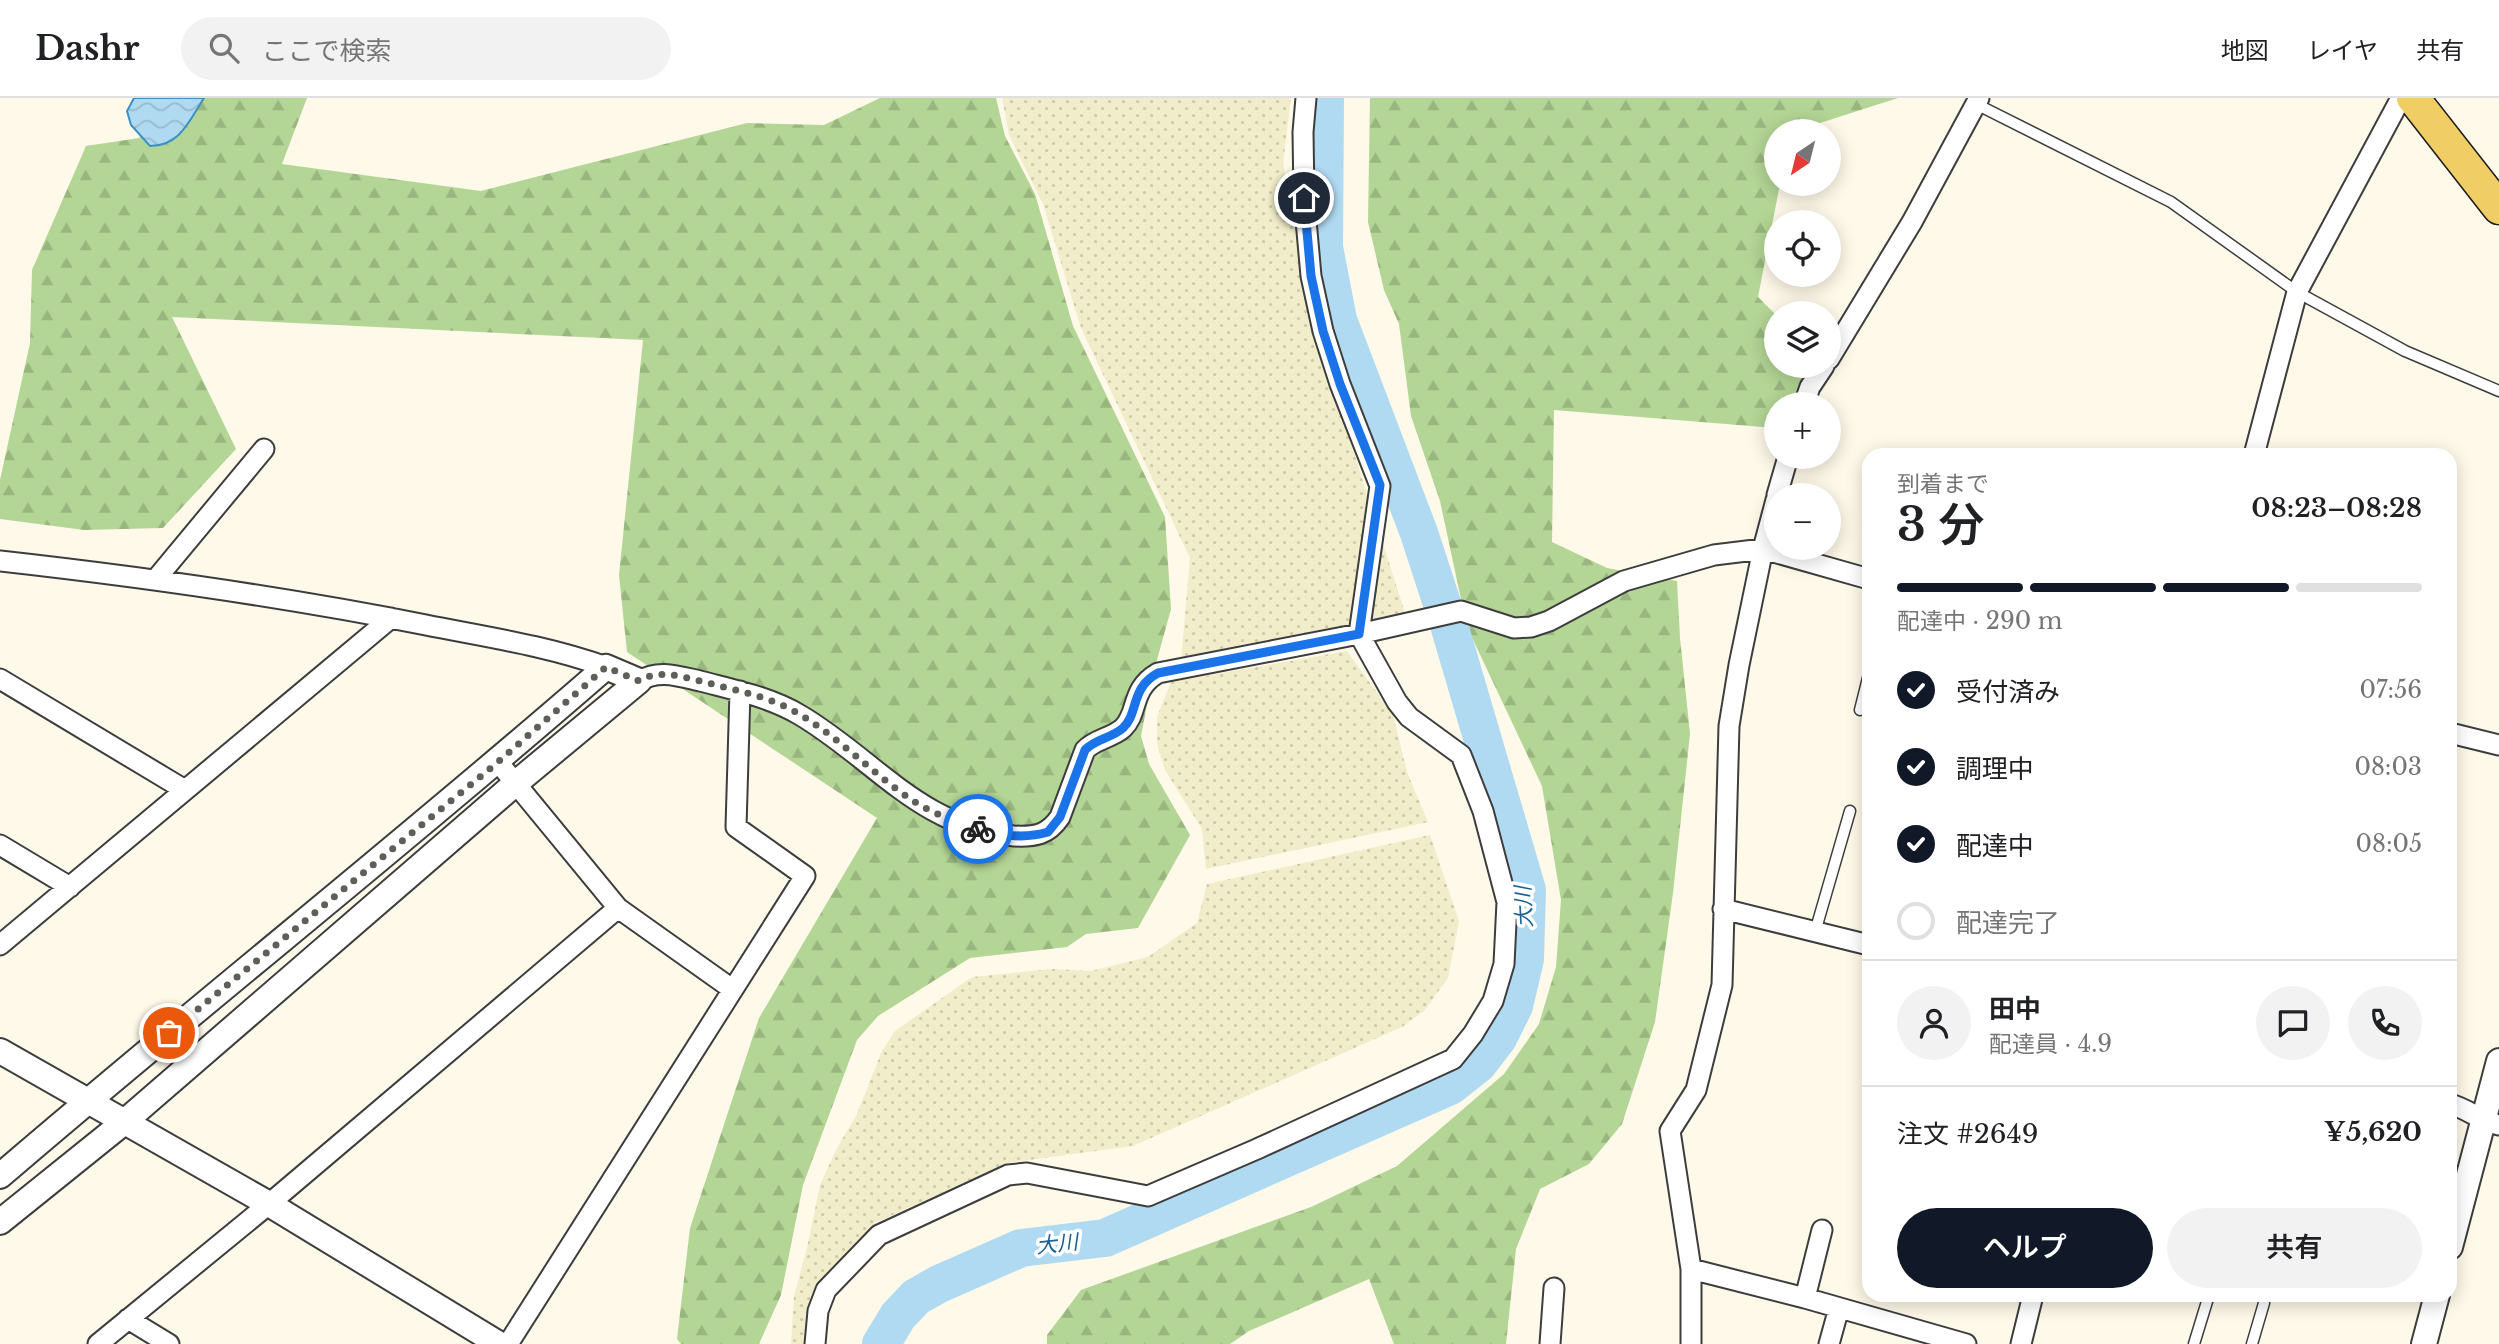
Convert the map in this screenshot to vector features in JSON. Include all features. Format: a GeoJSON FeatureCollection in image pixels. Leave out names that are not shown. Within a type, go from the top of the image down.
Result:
{"type":"FeatureCollection","features":[{"type":"Feature","properties":{"kind":"main road"},"geometry":{"type":"LineString","coordinates":[[2413,98],[2499,208]]}},
{"type":"Feature","properties":{"kind":"street"},"geometry":{"type":"LineString","coordinates":[[815,1344],[818,1311],[826,1290],[879,1236],[1008,1175],[1027,1173],[1148,1196],[1453,1059],[1473,1034],[1493,1001],[1503,964],[1507,902],[1483,811],[1461,755],[1409,717],[1397,702],[1359,634],[1380,485],[1333,363],[1311,276],[1304,198],[1303,132],[1306,98]]}},
{"type":"Feature","properties":{"kind":"street"},"geometry":{"type":"LineString","coordinates":[[2256,448],[2297,292],[2401,98]]}},
{"type":"Feature","properties":{"kind":"street"},"geometry":{"type":"LineString","coordinates":[[1841,339],[1912,222],[1977,101]]}},
{"type":"Feature","properties":{"kind":"street"},"geometry":{"type":"LineString","coordinates":[[156,579],[264,449]]}},
{"type":"Feature","properties":{"kind":"street"},"geometry":{"type":"LineString","coordinates":[[1691,1344],[1691,1269],[1670,1132],[1696,1090],[1722,985],[1729,726],[1764,545]]}},
{"type":"Feature","properties":{"kind":"street"},"geometry":{"type":"LineString","coordinates":[[0,1222],[123,1123],[516,783],[651,674],[674,675],[779,703],[826,731],[914,801],[930,810],[995,834],[1024,836],[1048,832],[1054,826],[1060,817],[1085,750],[1090,744],[1123,729],[1141,688],[1149,678],[1158,673],[1461,611],[1514,628],[1531,627],[1549,621],[1624,581],[1714,555],[1763,549],[1862,577]]}},
{"type":"Feature","properties":{"kind":"street"},"geometry":{"type":"LineString","coordinates":[[0,561],[156,579],[391,618],[570,654],[639,681]]}},
{"type":"Feature","properties":{"kind":"street"},"geometry":{"type":"LineString","coordinates":[[0,945],[391,618]]}},
{"type":"Feature","properties":{"kind":"street"},"geometry":{"type":"LineString","coordinates":[[0,1176],[498,762],[606,667]]}},
{"type":"Feature","properties":{"kind":"street"},"geometry":{"type":"LineString","coordinates":[[0,679],[185,790]]}},
{"type":"Feature","properties":{"kind":"street"},"geometry":{"type":"LineString","coordinates":[[508,1344],[805,876],[736,827],[740,691]]}},
{"type":"Feature","properties":{"kind":"street"},"geometry":{"type":"LineString","coordinates":[[2457,735],[2499,745]]}},
{"type":"Feature","properties":{"kind":"street"},"geometry":{"type":"LineString","coordinates":[[498,762],[618,908],[733,989]]}},
{"type":"Feature","properties":{"kind":"street"},"geometry":{"type":"LineString","coordinates":[[0,845],[70,887]]}},
{"type":"Feature","properties":{"kind":"street"},"geometry":{"type":"LineString","coordinates":[[98,1344],[269,1204],[618,908]]}},
{"type":"Feature","properties":{"kind":"street"},"geometry":{"type":"LineString","coordinates":[[1723,909],[1862,943]]}},
{"type":"Feature","properties":{"kind":"street"},"geometry":{"type":"LineString","coordinates":[[0,1051],[269,1204],[499,1344]]}},
{"type":"Feature","properties":{"kind":"street"},"geometry":{"type":"LineString","coordinates":[[2457,1226],[2491,1123],[2499,1061]]}},
{"type":"Feature","properties":{"kind":"street"},"geometry":{"type":"LineString","coordinates":[[2457,1106],[2491,1123]]}},
{"type":"Feature","properties":{"kind":"street"},"geometry":{"type":"LineString","coordinates":[[1805,1298],[1822,1230]]}},
{"type":"Feature","properties":{"kind":"street"},"geometry":{"type":"LineString","coordinates":[[1691,1269],[1966,1344]]}},
{"type":"Feature","properties":{"kind":"street"},"geometry":{"type":"LineString","coordinates":[[1550,1344],[1554,1288]]}},
{"type":"Feature","properties":{"kind":"street"},"geometry":{"type":"LineString","coordinates":[[2021,1344],[2031,1302]]}},
{"type":"Feature","properties":{"kind":"street"},"geometry":{"type":"LineString","coordinates":[[2424,1344],[2435,1302]]}},
{"type":"Feature","properties":{"kind":"street"},"geometry":{"type":"LineString","coordinates":[[1829,1344],[1839,1308]]}},
{"type":"Feature","properties":{"kind":"street"},"geometry":{"type":"LineString","coordinates":[[128,1319],[169,1344]]}},
{"type":"Feature","properties":{"kind":"lane"},"geometry":{"type":"LineString","coordinates":[[1977,101],[2171,202],[2297,292],[2405,351],[2499,391]]}},
{"type":"Feature","properties":{"kind":"lane"},"geometry":{"type":"LineString","coordinates":[[1860,710],[1862,702]]}},
{"type":"Feature","properties":{"kind":"lane"},"geometry":{"type":"LineString","coordinates":[[1815,932],[1850,811]]}},
{"type":"Feature","properties":{"kind":"lane"},"geometry":{"type":"LineString","coordinates":[[2194,1344],[2206,1302]]}},
{"type":"Feature","properties":{"kind":"lane"},"geometry":{"type":"LineString","coordinates":[[2252,1344],[2264,1303]]}},
{"type":"Feature","properties":{"kind":"shaded area"},"geometry":{"type":"Polygon","coordinates":[[[1002,98],[1291,98],[1283,164],[1317,337],[1406,616],[1181,661],[1190,558],[1081,328],[1043,204],[1009,135],[1002,98]]]}},
{"type":"Feature","properties":{"kind":"shaded area"},"geometry":{"type":"Polygon","coordinates":[[[1347,651],[1393,715],[1407,772],[1428,822],[1206,869],[1202,829],[1165,770],[1157,744],[1157,717],[1171,682],[1347,651]]]}},
{"type":"Feature","properties":{"kind":"shaded area"},"geometry":{"type":"Polygon","coordinates":[[[1430,835],[1459,921],[1448,978],[1424,1011],[1402,1027],[1133,1146],[1007,1163],[875,1223],[819,1284],[809,1302],[806,1344],[791,1344],[794,1296],[820,1185],[856,1116],[882,1051],[895,1031],[972,977],[1052,969],[1091,971],[1148,957],[1197,923],[1207,884],[1430,835]]]}},
{"type":"Feature","properties":{"kind":"green space"},"geometry":{"type":"Polygon","coordinates":[[[181,98],[307,98],[282,164],[481,191],[747,123],[824,125],[880,98],[996,98],[1005,136],[1035,194],[1073,326],[1165,517],[1171,609],[1152,678],[1141,736],[1149,764],[1190,835],[1138,928],[1086,934],[1067,947],[970,958],[878,1016],[857,1040],[803,1185],[781,1295],[759,1344],[681,1344],[677,1339],[690,1228],[759,1018],[877,818],[627,652],[619,575],[643,340],[172,317],[236,449],[163,528],[84,530],[0,519],[0,480],[30,343],[32,270],[86,146],[139,138],[181,98]]]}},
{"type":"Feature","properties":{"kind":"green space"},"geometry":{"type":"Polygon","coordinates":[[[1370,98],[1898,98],[1832,119],[1764,119],[1764,196],[1778,196],[1775,210],[1764,210],[1764,266],[1758,297],[1764,303],[1764,378],[1804,378],[1796,392],[1764,392],[1764,427],[1554,410],[1552,542],[1607,568],[1677,581],[1690,734],[1673,893],[1655,1022],[1622,1124],[1589,1164],[1540,1189],[1516,1249],[1506,1344],[1394,1344],[1369,1279],[1249,1331],[1230,1344],[1047,1344],[1047,1335],[1081,1290],[1311,1207],[1397,1166],[1504,1074],[1539,1024],[1556,967],[1561,900],[1542,786],[1467,627],[1440,501],[1411,416],[1399,324],[1384,290],[1368,222],[1370,98]]]}},
{"type":"Feature","properties":{"kind":"water"},"geometry":{"type":"Polygon","coordinates":[[[134,98],[204,98],[183,131],[169,142],[150,146],[131,125],[127,111],[134,98]]]}},
{"type":"Feature","properties":{"kind":"waterway","name":"大川"},"geometry":{"type":"LineString","coordinates":[[881,1344],[898,1316],[916,1297],[939,1284],[1021,1248],[1105,1238],[1450,1086],[1478,1064],[1498,1038],[1514,1006],[1525,959],[1527,890],[1419,533],[1338,320],[1324,247],[1325,98]]}},
{"type":"Feature","properties":{"kind":"way so far"},"geometry":{"type":"LineString","coordinates":[[169,1033],[498,762],[606,667],[639,681],[651,674],[674,675],[779,703],[826,731],[914,801],[978,829]]}},
{"type":"Feature","properties":{"kind":"route"},"geometry":{"type":"LineString","coordinates":[[978,829],[995,834],[1024,836],[1048,832],[1060,817],[1085,750],[1090,744],[1123,729],[1141,688],[1149,678],[1158,673],[1359,634],[1380,485],[1340,384],[1323,331],[1311,276],[1304,198]]}}]}
